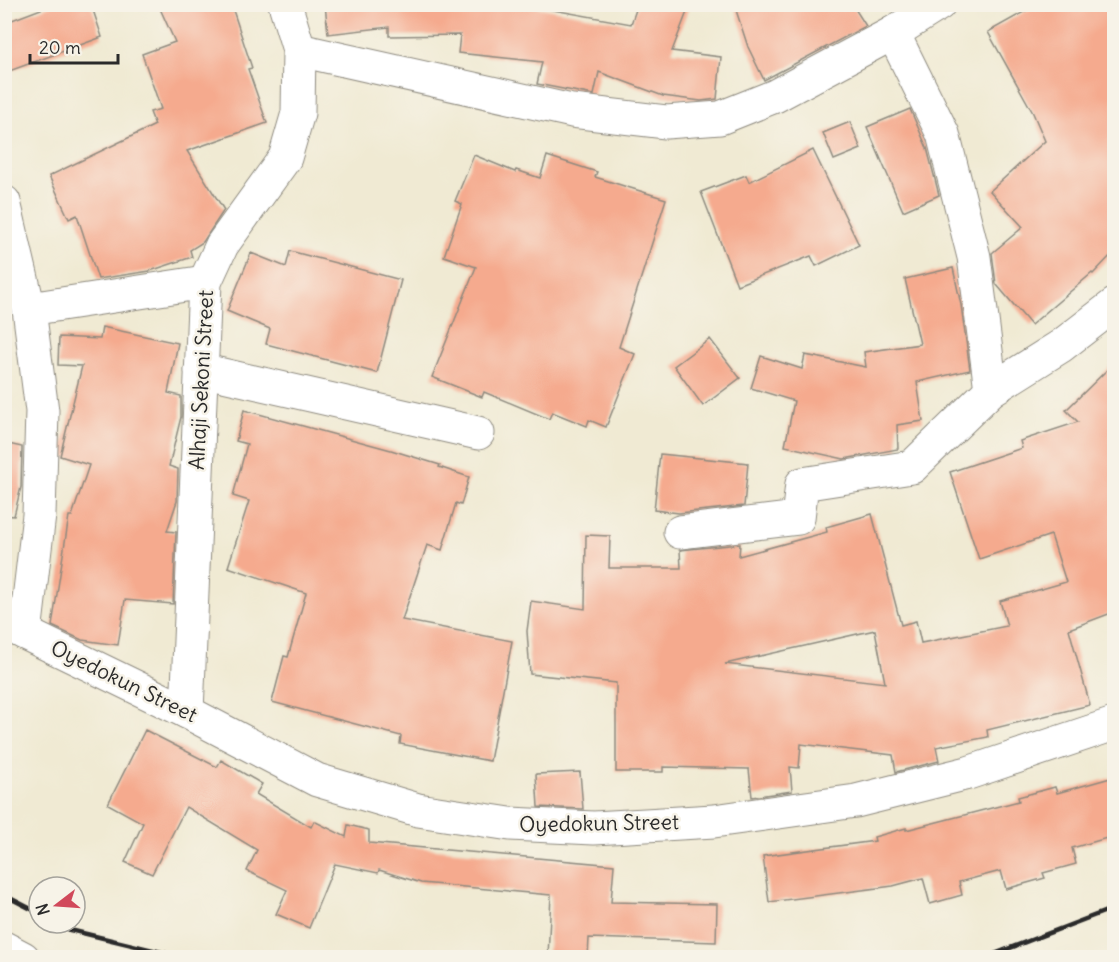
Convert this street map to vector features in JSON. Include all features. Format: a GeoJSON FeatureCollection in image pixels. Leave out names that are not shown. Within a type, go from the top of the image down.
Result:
{"type":"FeatureCollection","features":[{"type":"Feature","properties":{"kind":"street","name":"Alhaji Sekoni Street"},"geometry":{"type":"LineString","coordinates":[[187,712],[205,282],[222,245],[285,158],[298,113],[299,50],[285,4]]}},
{"type":"Feature","properties":{"kind":"street"},"geometry":{"type":"LineString","coordinates":[[299,50],[572,111],[666,122],[720,118],[775,96],[893,33],[939,4]]}},
{"type":"Feature","properties":{"kind":"street"},"geometry":{"type":"LineString","coordinates":[[893,33],[943,134],[974,257],[991,390]]}},
{"type":"Feature","properties":{"kind":"street"},"geometry":{"type":"LineString","coordinates":[[4,202],[29,309],[42,411],[39,514],[15,628]]}},
{"type":"Feature","properties":{"kind":"street"},"geometry":{"type":"LineString","coordinates":[[29,309],[205,282]]}},
{"type":"Feature","properties":{"kind":"street"},"geometry":{"type":"LineString","coordinates":[[680,532],[798,518],[802,484],[912,467],[991,390],[1061,346],[1114,305]]}},
{"type":"Feature","properties":{"kind":"street"},"geometry":{"type":"LineString","coordinates":[[201,370],[478,433]]}},
{"type":"Feature","properties":{"kind":"street","name":"Oyedokun Street"},"geometry":{"type":"LineString","coordinates":[[15,628],[187,712],[317,780],[418,810],[510,824],[594,828],[714,821],[856,801],[968,773],[1114,724]]}},
{"type":"Feature","properties":{"kind":"street"},"geometry":{"type":"LineString","coordinates":[[4,948],[23,957]]}},
{"type":"Feature","properties":{"kind":"building"},"geometry":{"type":"Polygon","coordinates":[[[54,4],[91,4],[102,37],[4,73],[4,23],[54,4]]]}},
{"type":"Feature","properties":{"kind":"building"},"geometry":{"type":"Polygon","coordinates":[[[158,4],[231,4],[252,68],[248,69],[267,123],[187,151],[224,210],[203,242],[190,250],[192,257],[150,271],[98,279],[77,215],[69,219],[49,176],[155,125],[150,112],[161,109],[142,54],[175,42],[158,4]]]}},
{"type":"Feature","properties":{"kind":"building"},"geometry":{"type":"Polygon","coordinates":[[[325,4],[520,4],[631,24],[638,4],[690,4],[672,51],[721,57],[717,99],[701,101],[663,96],[599,72],[594,95],[537,84],[542,62],[458,53],[460,35],[389,36],[389,27],[328,34],[325,4]]]}},
{"type":"Feature","properties":{"kind":"building"},"geometry":{"type":"Polygon","coordinates":[[[734,4],[852,4],[866,26],[764,80],[748,47],[734,4]]]}},
{"type":"Feature","properties":{"kind":"building"},"geometry":{"type":"Polygon","coordinates":[[[1038,4],[1114,4],[1114,252],[1093,274],[1031,325],[996,284],[992,253],[1023,227],[990,191],[1045,141],[1033,113],[988,32],[1038,4]]]}},
{"type":"Feature","properties":{"kind":"building"},"geometry":{"type":"Polygon","coordinates":[[[910,109],[927,148],[939,195],[903,211],[867,127],[910,109]]]}},
{"type":"Feature","properties":{"kind":"building"},"geometry":{"type":"Polygon","coordinates":[[[850,122],[861,149],[834,160],[823,133],[850,122]]]}},
{"type":"Feature","properties":{"kind":"building"},"geometry":{"type":"Polygon","coordinates":[[[813,150],[859,245],[816,266],[811,256],[737,285],[701,192],[746,175],[749,182],[813,150]]]}},
{"type":"Feature","properties":{"kind":"building"},"geometry":{"type":"Polygon","coordinates":[[[474,155],[515,172],[516,170],[540,178],[547,156],[597,172],[595,177],[666,199],[619,347],[635,354],[606,427],[589,420],[587,426],[552,412],[549,419],[484,392],[482,397],[432,377],[476,267],[444,256],[462,204],[455,201],[474,155]]]}},
{"type":"Feature","properties":{"kind":"building"},"geometry":{"type":"Polygon","coordinates":[[[290,251],[401,280],[377,373],[266,344],[270,329],[227,311],[251,253],[286,267],[290,251]]]}},
{"type":"Feature","properties":{"kind":"building"},"geometry":{"type":"Polygon","coordinates":[[[953,268],[961,305],[970,370],[917,382],[923,421],[897,425],[898,449],[844,459],[785,446],[794,401],[751,388],[761,356],[802,369],[805,355],[866,367],[864,352],[920,344],[905,279],[953,268]]]}},
{"type":"Feature","properties":{"kind":"building"},"geometry":{"type":"Polygon","coordinates":[[[102,327],[178,343],[168,393],[181,396],[181,417],[169,466],[178,469],[177,501],[167,531],[176,532],[173,604],[125,600],[118,645],[82,640],[52,626],[69,516],[72,516],[89,465],[60,456],[82,366],[58,365],[59,337],[100,339],[102,327]]]}},
{"type":"Feature","properties":{"kind":"building"},"geometry":{"type":"Polygon","coordinates":[[[710,339],[740,378],[703,406],[674,366],[710,339]]]}},
{"type":"Feature","properties":{"kind":"building"},"geometry":{"type":"Polygon","coordinates":[[[1114,363],[1114,612],[1069,629],[1090,705],[987,730],[988,737],[936,747],[939,761],[896,772],[893,755],[801,744],[799,768],[790,767],[792,791],[752,797],[749,769],[663,767],[663,772],[616,772],[616,683],[530,674],[527,631],[531,601],[585,609],[586,535],[610,536],[609,568],[681,568],[680,550],[740,544],[739,556],[827,532],[826,527],[872,514],[901,625],[916,621],[921,643],[1007,626],[1000,601],[1066,582],[1051,535],[979,559],[950,472],[1022,448],[1020,441],[1078,422],[1066,410],[1114,363]],[[875,630],[725,664],[885,683],[875,630]]]}},
{"type":"Feature","properties":{"kind":"building"},"geometry":{"type":"Polygon","coordinates":[[[244,410],[391,450],[440,465],[439,467],[469,477],[461,505],[456,503],[442,550],[427,545],[402,620],[512,641],[490,761],[400,744],[401,736],[272,702],[284,656],[288,657],[306,593],[228,567],[249,501],[233,496],[247,444],[236,441],[244,410]]]}},
{"type":"Feature","properties":{"kind":"building"},"geometry":{"type":"Polygon","coordinates":[[[4,443],[22,447],[21,487],[14,516],[4,515],[4,443]]]}},
{"type":"Feature","properties":{"kind":"building"},"geometry":{"type":"Polygon","coordinates":[[[660,454],[748,463],[744,506],[679,513],[654,510],[660,454]]]}},
{"type":"Feature","properties":{"kind":"building"},"geometry":{"type":"Polygon","coordinates":[[[145,730],[217,767],[221,760],[262,784],[256,794],[311,827],[314,821],[346,837],[348,825],[369,830],[369,843],[614,865],[611,902],[717,904],[716,942],[589,938],[588,957],[548,957],[551,895],[421,883],[379,870],[378,873],[335,864],[309,928],[276,914],[287,890],[247,871],[257,850],[186,807],[152,874],[125,862],[143,823],[108,804],[145,730]]]}},
{"type":"Feature","properties":{"kind":"building"},"geometry":{"type":"Polygon","coordinates":[[[580,772],[583,809],[538,807],[536,774],[580,772]]]}},
{"type":"Feature","properties":{"kind":"building"},"geometry":{"type":"Polygon","coordinates":[[[1114,777],[1114,836],[1072,848],[1076,864],[1043,873],[1045,878],[1006,889],[1001,871],[959,882],[962,895],[930,904],[923,878],[893,886],[769,902],[763,856],[875,841],[874,837],[1019,801],[1018,797],[1055,787],[1057,793],[1114,777]]]}},
{"type":"Feature","properties":{"kind":"railway"},"geometry":{"type":"LineString","coordinates":[[4,895],[27,907]]}},
{"type":"Feature","properties":{"kind":"railway"},"geometry":{"type":"LineString","coordinates":[[984,958],[1114,908]]}},
{"type":"Feature","properties":{"kind":"railway"},"geometry":{"type":"LineString","coordinates":[[87,934],[186,958]]}}]}
